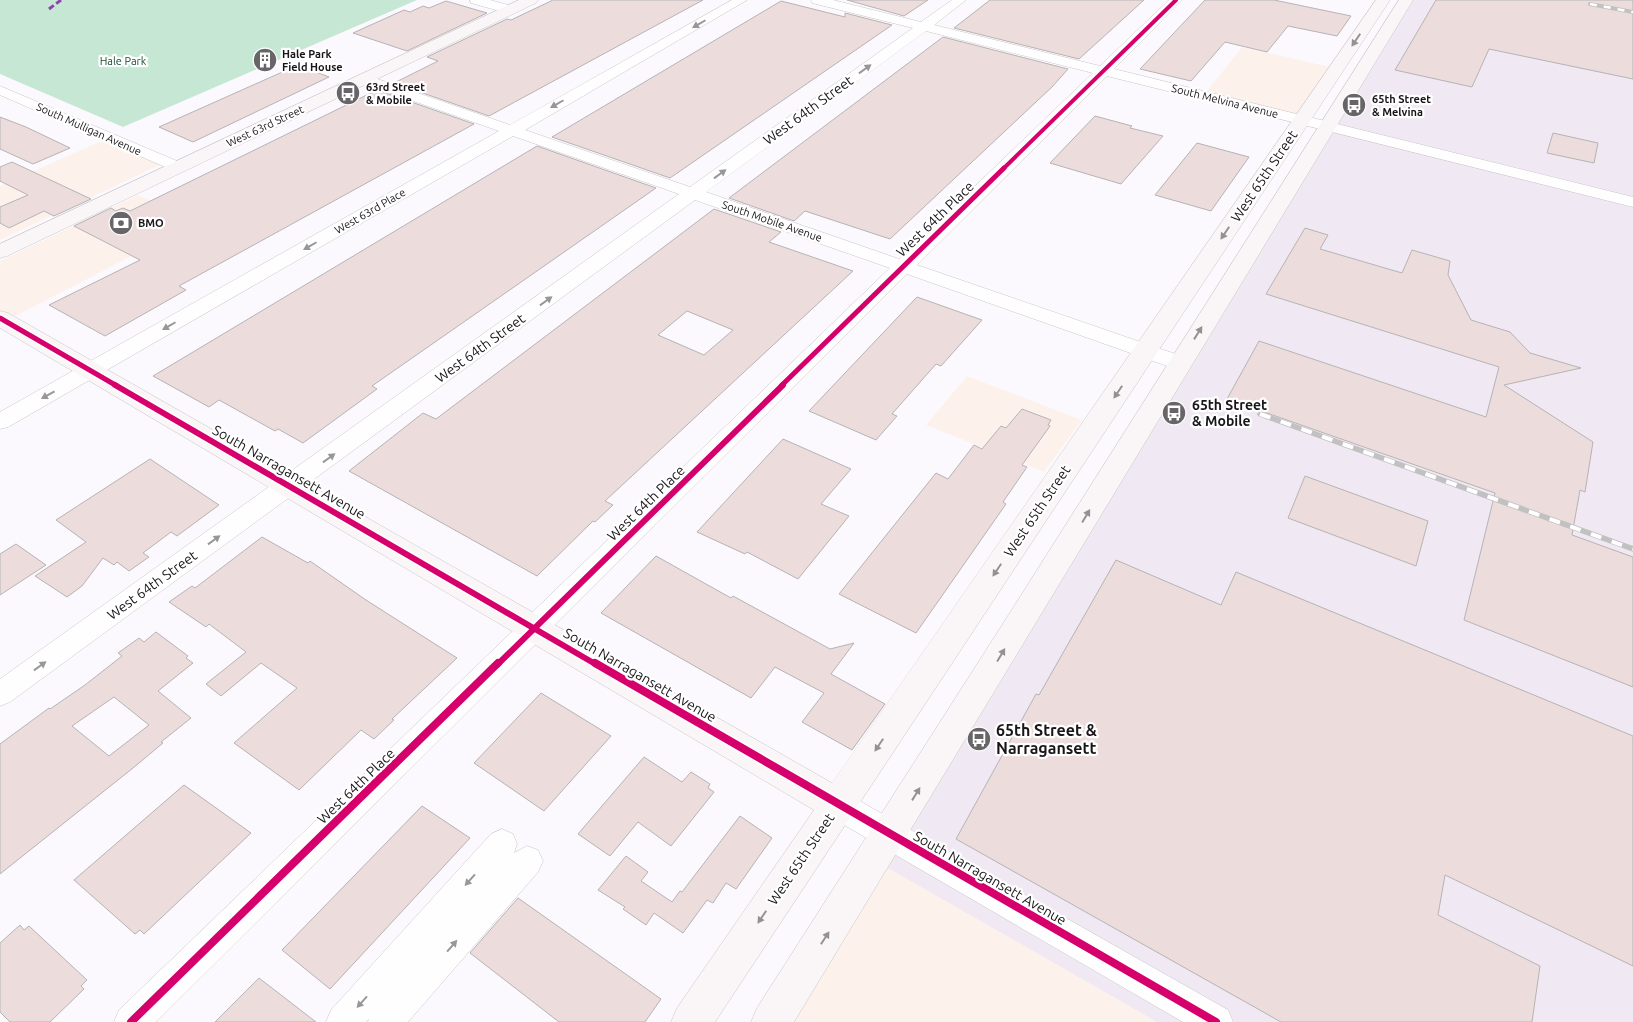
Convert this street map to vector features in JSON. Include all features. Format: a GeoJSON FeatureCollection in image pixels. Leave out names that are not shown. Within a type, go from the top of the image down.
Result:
{"type":"FeatureCollection","features":[{"type":"Feature","properties":{"kind":"street"},"geometry":{"type":"LineString","coordinates":[[476,0],[510,10]]}},
{"type":"Feature","properties":{"kind":"street","name":"West 63rd Street"},"geometry":{"type":"LineString","coordinates":[[0,252],[530,0]]}},
{"type":"Feature","properties":{"kind":"street","name":"West 63rd Place"},"geometry":{"type":"LineString","coordinates":[[0,422],[741,0]]}},
{"type":"Feature","properties":{"kind":"street","name":"South Melvina Avenue"},"geometry":{"type":"LineString","coordinates":[[817,0],[1633,202]]}},
{"type":"Feature","properties":{"kind":"street","name":"West 64th Street"},"geometry":{"type":"LineString","coordinates":[[0,694],[960,0]]}},
{"type":"Feature","properties":{"kind":"street","name":"West 64th Place"},"geometry":{"type":"LineString","coordinates":[[131,1022],[536,629],[1176,0]]}},
{"type":"Feature","properties":{"kind":"street","name":"West 65th Street"},"geometry":{"type":"LineString","coordinates":[[691,1022],[1383,0]]}},
{"type":"Feature","properties":{"kind":"street","name":"West 65th Street"},"geometry":{"type":"LineString","coordinates":[[771,1022],[890,835],[1406,0]]}},
{"type":"Feature","properties":{"kind":"street","name":"South Mobile Avenue"},"geometry":{"type":"LineString","coordinates":[[364,79],[1180,363]]}},
{"type":"Feature","properties":{"kind":"street","name":"South Mulligan Avenue"},"geometry":{"type":"LineString","coordinates":[[0,90],[178,167]]}},
{"type":"Feature","properties":{"kind":"street","name":"South Narragansett Avenue"},"geometry":{"type":"LineString","coordinates":[[0,318],[838,805],[1216,1022]]}},
{"type":"Feature","properties":{"kind":"street"},"geometry":{"type":"LineString","coordinates":[[344,1022],[412,968],[514,852]]}},
{"type":"Feature","properties":{"kind":"street"},"geometry":{"type":"LineString","coordinates":[[385,1022],[412,968]]}},
{"type":"Feature","properties":{"kind":"shaded area"},"geometry":{"type":"Polygon","coordinates":[[[1411,0],[1633,0],[1633,1022],[1157,1022],[886,867],[1411,0]]]}},
{"type":"Feature","properties":{"kind":"shaded area"},"geometry":{"type":"Polygon","coordinates":[[[1242,47],[1330,67],[1299,115],[1206,92],[1242,47]]]}},
{"type":"Feature","properties":{"kind":"shaded area"},"geometry":{"type":"Polygon","coordinates":[[[106,139],[162,164],[0,240],[0,186],[106,139]]]}},
{"type":"Feature","properties":{"kind":"shaded area"},"geometry":{"type":"Polygon","coordinates":[[[138,195],[198,222],[0,324],[0,261],[138,195]]]}},
{"type":"Feature","properties":{"kind":"shaded area"},"geometry":{"type":"Polygon","coordinates":[[[967,376],[1082,420],[1044,472],[926,425],[967,376]]]}},
{"type":"Feature","properties":{"kind":"shaded area"},"geometry":{"type":"Polygon","coordinates":[[[886,867],[1157,1022],[789,1022],[886,867]]]}},
{"type":"Feature","properties":{"kind":"green space","name":"Hale Park"},"geometry":{"type":"Polygon","coordinates":[[[0,0],[417,0],[123,127],[0,74],[0,0]]]}},
{"type":"Feature","properties":{"kind":"building"},"geometry":{"type":"Polygon","coordinates":[[[553,0],[703,0],[489,116],[394,83],[438,61],[427,57],[507,19],[511,20],[553,0]]]}},
{"type":"Feature","properties":{"kind":"building"},"geometry":{"type":"Polygon","coordinates":[[[847,0],[928,0],[904,16],[847,0]]]}},
{"type":"Feature","properties":{"kind":"building"},"geometry":{"type":"Polygon","coordinates":[[[990,0],[1144,0],[1079,59],[954,28],[990,0]]]}},
{"type":"Feature","properties":{"kind":"building"},"geometry":{"type":"Polygon","coordinates":[[[1205,0],[1274,0],[1351,16],[1337,36],[1288,26],[1267,52],[1225,42],[1191,81],[1140,69],[1205,0]]]}},
{"type":"Feature","properties":{"kind":"building"},"geometry":{"type":"Polygon","coordinates":[[[1436,0],[1633,0],[1633,79],[1489,49],[1472,87],[1395,70],[1436,0]]]}},
{"type":"Feature","properties":{"kind":"building"},"geometry":{"type":"Polygon","coordinates":[[[446,1],[487,13],[407,51],[353,33],[404,10],[410,12],[423,6],[429,8],[446,1]]]}},
{"type":"Feature","properties":{"kind":"building"},"geometry":{"type":"Polygon","coordinates":[[[781,1],[845,17],[845,13],[892,25],[670,178],[552,137],[781,1]]]}},
{"type":"Feature","properties":{"kind":"building"},"geometry":{"type":"Polygon","coordinates":[[[943,37],[1068,69],[1052,87],[890,239],[805,211],[794,221],[729,198],[943,37]]]}},
{"type":"Feature","properties":{"kind":"building"},"geometry":{"type":"Polygon","coordinates":[[[298,65],[329,77],[193,142],[159,127],[298,65]]]}},
{"type":"Feature","properties":{"kind":"building"},"geometry":{"type":"Polygon","coordinates":[[[377,90],[474,124],[179,286],[186,290],[105,336],[49,305],[140,260],[74,226],[111,208],[116,211],[123,208],[130,211],[377,90]]]}},
{"type":"Feature","properties":{"kind":"building"},"geometry":{"type":"Polygon","coordinates":[[[1095,116],[1132,126],[1130,128],[1163,136],[1121,184],[1050,163],[1095,116]]]}},
{"type":"Feature","properties":{"kind":"building"},"geometry":{"type":"Polygon","coordinates":[[[0,117],[70,148],[33,164],[0,149],[0,117]]]}},
{"type":"Feature","properties":{"kind":"building"},"geometry":{"type":"Polygon","coordinates":[[[1553,133],[1598,143],[1594,163],[1547,153],[1553,133]]]}},
{"type":"Feature","properties":{"kind":"building"},"geometry":{"type":"Polygon","coordinates":[[[1197,143],[1249,157],[1211,211],[1155,195],[1197,143]]]}},
{"type":"Feature","properties":{"kind":"building"},"geometry":{"type":"Polygon","coordinates":[[[537,146],[656,188],[372,386],[377,389],[303,443],[278,429],[275,431],[219,400],[209,407],[153,376],[537,146]]]}},
{"type":"Feature","properties":{"kind":"building"},"geometry":{"type":"Polygon","coordinates":[[[12,162],[91,199],[54,216],[44,211],[9,228],[0,223],[0,207],[28,195],[0,181],[0,167],[12,162]]]}},
{"type":"Feature","properties":{"kind":"building"},"geometry":{"type":"Polygon","coordinates":[[[714,209],[781,232],[769,242],[853,271],[605,501],[613,505],[595,522],[593,521],[537,576],[349,471],[423,413],[436,419],[714,209]],[[687,311],[658,335],[704,355],[733,330],[687,311]]]}},
{"type":"Feature","properties":{"kind":"building"},"geometry":{"type":"Polygon","coordinates":[[[1305,228],[1328,235],[1320,249],[1402,273],[1412,250],[1450,261],[1448,275],[1471,320],[1510,332],[1530,353],[1581,368],[1504,385],[1593,442],[1585,492],[1580,490],[1572,535],[1633,557],[1633,687],[1464,620],[1495,493],[1227,399],[1259,341],[1486,417],[1499,367],[1266,294],[1305,228]]]}},
{"type":"Feature","properties":{"kind":"building"},"geometry":{"type":"Polygon","coordinates":[[[917,297],[982,320],[941,366],[936,364],[892,414],[897,416],[876,440],[809,411],[917,297]]]}},
{"type":"Feature","properties":{"kind":"building"},"geometry":{"type":"Polygon","coordinates":[[[1022,409],[1051,420],[1048,425],[1050,426],[1022,465],[1027,467],[1003,502],[1006,504],[916,633],[839,594],[936,473],[948,479],[974,445],[982,449],[1001,426],[1006,428],[1022,409]]]}},
{"type":"Feature","properties":{"kind":"building"},"geometry":{"type":"Polygon","coordinates":[[[783,439],[851,469],[821,504],[849,516],[798,579],[747,552],[745,554],[697,532],[783,439]]]}},
{"type":"Feature","properties":{"kind":"building"},"geometry":{"type":"Polygon","coordinates":[[[150,459],[219,505],[177,536],[171,532],[143,553],[149,557],[129,571],[117,562],[114,565],[103,558],[82,586],[67,597],[35,576],[86,542],[56,520],[150,459]]]}},
{"type":"Feature","properties":{"kind":"building"},"geometry":{"type":"Polygon","coordinates":[[[1305,476],[1428,521],[1416,566],[1288,518],[1305,476]]]}},
{"type":"Feature","properties":{"kind":"building"},"geometry":{"type":"Polygon","coordinates":[[[262,537],[308,563],[310,561],[366,600],[457,658],[392,719],[394,720],[374,739],[361,730],[299,790],[234,743],[297,688],[261,663],[221,696],[206,684],[246,652],[209,624],[206,627],[169,602],[192,586],[195,588],[262,537]]]}},
{"type":"Feature","properties":{"kind":"building"},"geometry":{"type":"Polygon","coordinates":[[[16,544],[46,565],[0,595],[0,554],[16,544]]]}},
{"type":"Feature","properties":{"kind":"building"},"geometry":{"type":"Polygon","coordinates":[[[656,556],[731,598],[733,596],[830,649],[854,643],[831,674],[885,704],[852,750],[802,722],[824,693],[775,667],[751,698],[601,613],[656,556]]]}},
{"type":"Feature","properties":{"kind":"building"},"geometry":{"type":"Polygon","coordinates":[[[1116,560],[1221,605],[1236,572],[1633,736],[1633,966],[1445,875],[1438,915],[1540,966],[1532,1022],[1281,1022],[956,839],[1036,694],[1039,695],[1116,560]]]}},
{"type":"Feature","properties":{"kind":"building"},"geometry":{"type":"Polygon","coordinates":[[[156,632],[188,656],[186,658],[193,663],[158,691],[191,718],[133,768],[0,874],[0,744],[49,708],[85,685],[122,656],[118,653],[139,638],[144,642],[156,632]],[[114,697],[72,726],[109,756],[149,725],[114,697]]]}},
{"type":"Feature","properties":{"kind":"building"},"geometry":{"type":"Polygon","coordinates":[[[541,693],[611,736],[544,811],[474,763],[541,693]]]}},
{"type":"Feature","properties":{"kind":"building"},"geometry":{"type":"Polygon","coordinates":[[[644,757],[682,782],[691,772],[710,784],[708,788],[714,792],[671,846],[638,822],[610,856],[578,834],[644,757]]]}},
{"type":"Feature","properties":{"kind":"building"},"geometry":{"type":"Polygon","coordinates":[[[184,785],[251,833],[144,934],[140,930],[135,934],[74,880],[184,785]]]}},
{"type":"Feature","properties":{"kind":"building"},"geometry":{"type":"Polygon","coordinates":[[[422,806],[470,838],[330,989],[282,950],[422,806]]]}},
{"type":"Feature","properties":{"kind":"building"},"geometry":{"type":"Polygon","coordinates":[[[740,816],[772,838],[736,889],[726,883],[713,903],[707,900],[683,933],[654,913],[646,925],[623,909],[625,907],[598,890],[626,856],[648,872],[641,881],[672,902],[680,891],[682,892],[740,816]]]}},
{"type":"Feature","properties":{"kind":"building"},"geometry":{"type":"Polygon","coordinates":[[[518,898],[661,999],[645,1022],[559,1022],[470,953],[518,898]]]}},
{"type":"Feature","properties":{"kind":"building"},"geometry":{"type":"Polygon","coordinates":[[[20,925],[24,930],[29,926],[87,980],[81,986],[84,989],[50,1022],[10,1022],[0,1012],[0,943],[20,925]]]}},
{"type":"Feature","properties":{"kind":"building"},"geometry":{"type":"Polygon","coordinates":[[[259,978],[316,1022],[215,1022],[259,978]]]}},
{"type":"Feature","properties":{"kind":"railway"},"geometry":{"type":"LineString","coordinates":[[1590,4],[1633,12]]}},
{"type":"Feature","properties":{"kind":"railway"},"geometry":{"type":"LineString","coordinates":[[1260,414],[1633,549]]}},
{"type":"Feature","properties":{"kind":"marked path"},"geometry":{"type":"LineString","coordinates":[[49,9],[61,0]]}},
{"type":"Feature","properties":{"kind":"cycle path"},"geometry":{"type":"LineString","coordinates":[[131,1022],[1176,0]]}},
{"type":"Feature","properties":{"kind":"cycle path"},"geometry":{"type":"LineString","coordinates":[[0,318],[1216,1022]]}},
{"type":"Feature","properties":{"kind":"place","name":"Hale Park Field House"},"geometry":{"type":"Point","coordinates":[265,60]}},
{"type":"Feature","properties":{"kind":"place","name":"63rd Street & Mobile"},"geometry":{"type":"Point","coordinates":[348,93]}},
{"type":"Feature","properties":{"kind":"place","name":"65th Street & Melvina"},"geometry":{"type":"Point","coordinates":[1354,105]}},
{"type":"Feature","properties":{"kind":"place","name":"BMO"},"geometry":{"type":"Point","coordinates":[121,223]}},
{"type":"Feature","properties":{"kind":"place","name":"65th Street & Mobile"},"geometry":{"type":"Point","coordinates":[1174,413]}},
{"type":"Feature","properties":{"kind":"place","name":"65th Street & Narragansett"},"geometry":{"type":"Point","coordinates":[979,739]}}]}
